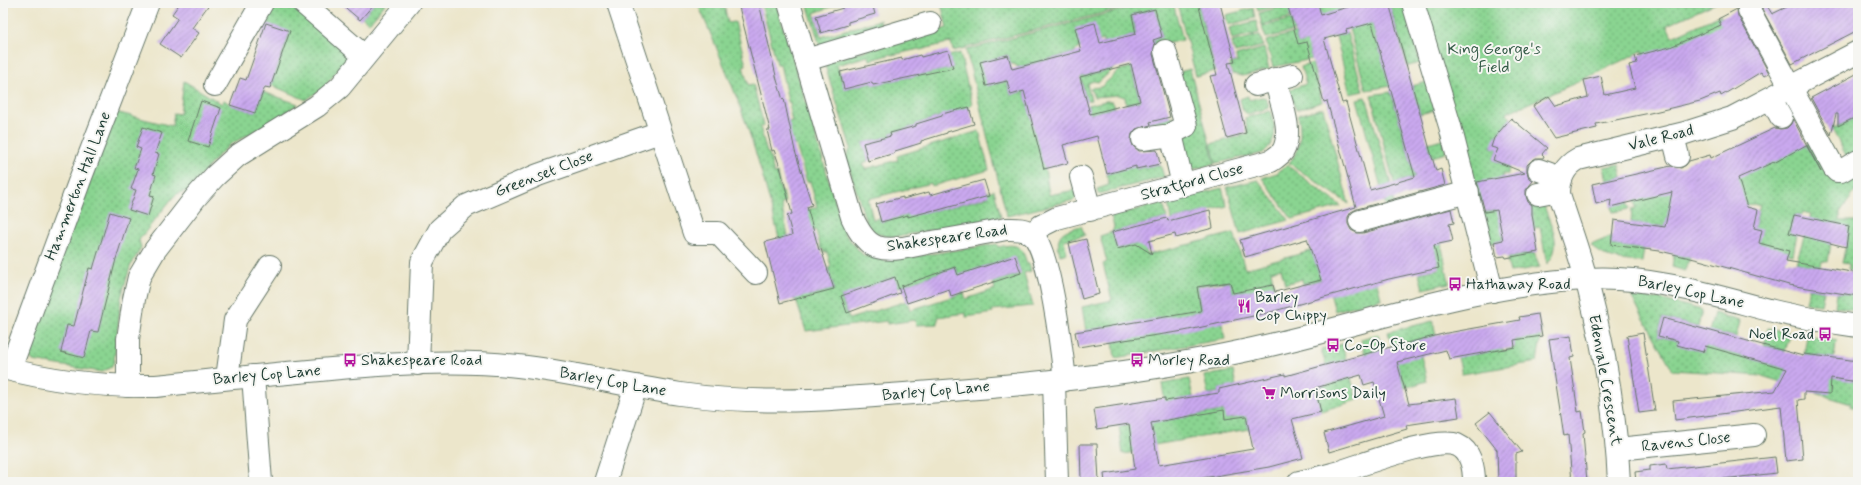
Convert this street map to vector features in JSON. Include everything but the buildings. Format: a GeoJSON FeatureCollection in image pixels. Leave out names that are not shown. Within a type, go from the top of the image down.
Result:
{"type":"FeatureCollection","features":[{"type":"Feature","properties":{"kind":"street","name":"Hammerton Hall Lane"},"geometry":{"type":"LineString","coordinates":[[6,369],[148,3]]}},
{"type":"Feature","properties":{"kind":"street"},"geometry":{"type":"LineString","coordinates":[[215,85],[262,3]]}},
{"type":"Feature","properties":{"kind":"street"},"geometry":{"type":"LineString","coordinates":[[303,3],[364,56]]}},
{"type":"Feature","properties":{"kind":"street"},"geometry":{"type":"LineString","coordinates":[[128,386],[128,339],[134,299],[139,277],[150,256],[215,176],[237,156],[262,138],[317,106],[340,87],[409,3]]}},
{"type":"Feature","properties":{"kind":"street"},"geometry":{"type":"LineString","coordinates":[[618,3],[694,233],[718,233],[756,273]]}},
{"type":"Feature","properties":{"kind":"street","name":"Shakespeare Road"},"geometry":{"type":"LineString","coordinates":[[789,3],[852,217],[856,226],[868,241],[876,246],[885,248],[903,247],[1006,229],[1018,228],[1031,234],[1035,238],[1041,250],[1052,292],[1060,333],[1059,380]]}},
{"type":"Feature","properties":{"kind":"street"},"geometry":{"type":"LineString","coordinates":[[1413,3],[1436,76],[1468,192],[1492,291]]}},
{"type":"Feature","properties":{"kind":"street"},"geometry":{"type":"LineString","coordinates":[[1751,3],[1749,10],[1834,168],[1837,171],[1841,171],[1858,161]]}},
{"type":"Feature","properties":{"kind":"street"},"geometry":{"type":"LineString","coordinates":[[806,60],[930,23]]}},
{"type":"Feature","properties":{"kind":"street"},"geometry":{"type":"LineString","coordinates":[[1165,51],[1186,126],[1176,131],[1172,138],[1183,185]]}},
{"type":"Feature","properties":{"kind":"street","name":"Vale Road"},"geometry":{"type":"LineString","coordinates":[[1586,279],[1552,177],[1578,159],[1676,146],[1732,118],[1776,108],[1791,88],[1858,52]]}},
{"type":"Feature","properties":{"kind":"street","name":"Stratford Close"},"geometry":{"type":"LineString","coordinates":[[1031,234],[1041,226],[1057,218],[1271,161],[1283,151],[1287,128],[1274,80]]}},
{"type":"Feature","properties":{"kind":"street","name":"Greenset Close"},"geometry":{"type":"LineString","coordinates":[[418,364],[422,262],[440,229],[466,206],[538,175],[660,132]]}},
{"type":"Feature","properties":{"kind":"street"},"geometry":{"type":"LineString","coordinates":[[1143,139],[1164,136],[1172,138]]}},
{"type":"Feature","properties":{"kind":"street"},"geometry":{"type":"LineString","coordinates":[[1081,177],[1090,210]]}},
{"type":"Feature","properties":{"kind":"street"},"geometry":{"type":"LineString","coordinates":[[1360,221],[1468,192]]}},
{"type":"Feature","properties":{"kind":"street"},"geometry":{"type":"LineString","coordinates":[[227,378],[235,320],[270,266]]}},
{"type":"Feature","properties":{"kind":"street","name":"Barley Cop Lane"},"geometry":{"type":"LineString","coordinates":[[6,369],[72,382],[128,386],[156,386],[227,378],[377,365],[484,364],[518,366],[711,398],[773,400],[841,398],[1059,380],[1154,368],[1206,359],[1289,341],[1397,312],[1492,291],[1520,286],[1586,279],[1626,279],[1661,283],[1702,292],[1777,312],[1858,326]]}},
{"type":"Feature","properties":{"kind":"street","name":"Edenvale Crescent"},"geometry":{"type":"LineString","coordinates":[[1586,279],[1605,367],[1618,449],[1619,482]]}},
{"type":"Feature","properties":{"kind":"street"},"geometry":{"type":"LineString","coordinates":[[253,376],[261,482]]}},
{"type":"Feature","properties":{"kind":"street"},"geometry":{"type":"LineString","coordinates":[[1057,482],[1059,380]]}},
{"type":"Feature","properties":{"kind":"street"},"geometry":{"type":"LineString","coordinates":[[605,482],[636,386]]}},
{"type":"Feature","properties":{"kind":"street","name":"Ravens Close"},"geometry":{"type":"LineString","coordinates":[[1618,449],[1754,435]]}},
{"type":"Feature","properties":{"kind":"street"},"geometry":{"type":"LineString","coordinates":[[1299,482],[1332,478],[1406,451],[1439,444],[1457,445],[1465,452],[1472,461],[1474,482]]}},
{"type":"Feature","properties":{"kind":"green space"},"geometry":{"type":"Polygon","coordinates":[[[274,3],[293,3],[348,54],[348,58],[323,88],[306,100],[271,85],[290,32],[263,22],[274,3]]]}},
{"type":"Feature","properties":{"kind":"green space"},"geometry":{"type":"Polygon","coordinates":[[[373,3],[386,3],[369,23],[362,17],[373,3]]]}},
{"type":"Feature","properties":{"kind":"green space"},"geometry":{"type":"Polygon","coordinates":[[[729,3],[724,5],[728,23],[735,22],[746,65],[743,66],[748,85],[753,84],[764,126],[760,127],[767,153],[769,153],[774,174],[777,173],[781,192],[783,192],[785,203],[781,204],[788,236],[803,275],[809,296],[834,289],[828,268],[831,267],[827,252],[824,252],[823,249],[821,249],[816,230],[812,231],[806,210],[817,207],[810,181],[807,182],[796,145],[792,145],[783,123],[792,121],[789,107],[791,105],[788,101],[780,64],[777,64],[761,3],[776,3],[845,234],[863,255],[885,261],[997,244],[998,247],[1010,245],[1018,247],[1021,249],[1031,271],[1024,273],[1033,306],[992,310],[993,313],[966,317],[966,313],[938,317],[938,324],[916,325],[915,320],[887,324],[887,321],[806,331],[796,300],[794,300],[769,200],[752,141],[733,89],[698,4],[729,3]],[[1015,256],[958,275],[955,267],[898,287],[894,277],[841,297],[849,319],[907,301],[910,310],[964,293],[966,299],[995,289],[993,282],[1021,274],[1015,256]]]}},
{"type":"Feature","properties":{"kind":"green space"},"geometry":{"type":"Polygon","coordinates":[[[807,3],[839,3],[814,13],[821,37],[880,20],[881,26],[821,49],[807,3]]]}},
{"type":"Feature","properties":{"kind":"green space"},"geometry":{"type":"Polygon","coordinates":[[[941,3],[1142,3],[953,51],[951,42],[870,60],[868,56],[837,65],[845,89],[872,82],[873,85],[952,68],[949,56],[960,53],[972,104],[969,107],[916,124],[916,126],[890,133],[891,136],[863,143],[868,161],[863,163],[865,169],[898,160],[897,156],[979,131],[989,170],[932,186],[931,183],[868,199],[873,220],[880,218],[881,222],[908,215],[935,211],[988,197],[987,192],[994,190],[1001,217],[893,237],[884,236],[872,229],[866,222],[846,157],[851,148],[824,62],[947,28],[941,3]]]}},
{"type":"Feature","properties":{"kind":"green space"},"geometry":{"type":"Polygon","coordinates":[[[1149,3],[1173,3],[1183,40],[1165,44],[1166,90],[1153,40],[1162,37],[1155,9],[1132,15],[1136,34],[1124,37],[1130,60],[1117,65],[1099,82],[1093,81],[1087,84],[1091,100],[1086,101],[1081,77],[1105,71],[1106,54],[1103,40],[1080,47],[1073,53],[1019,67],[1010,63],[1008,55],[981,62],[987,86],[1007,81],[1011,95],[1024,91],[1045,168],[1049,195],[1075,190],[1077,196],[1074,200],[1007,216],[966,50],[1149,3]]]}},
{"type":"Feature","properties":{"kind":"green space"},"geometry":{"type":"Polygon","coordinates":[[[1177,3],[1198,3],[1214,67],[1224,64],[1225,68],[1196,76],[1177,3]]]}},
{"type":"Feature","properties":{"kind":"green space"},"geometry":{"type":"Polygon","coordinates":[[[1256,3],[1287,3],[1258,11],[1256,3]]]}},
{"type":"Feature","properties":{"kind":"green space"},"geometry":{"type":"Polygon","coordinates":[[[1318,3],[1339,3],[1341,9],[1336,11],[1340,35],[1347,33],[1363,91],[1350,94],[1336,36],[1310,43],[1309,49],[1312,59],[1273,67],[1266,41],[1295,33],[1298,44],[1319,39],[1318,3]]]}},
{"type":"Feature","properties":{"kind":"green space"},"geometry":{"type":"Polygon","coordinates":[[[1342,3],[1366,3],[1391,86],[1366,90],[1342,3]]]}},
{"type":"Feature","properties":{"kind":"green space"},"geometry":{"type":"Polygon","coordinates":[[[1389,3],[1404,3],[1420,63],[1408,66],[1389,3]]]}},
{"type":"Feature","properties":{"kind":"green space","name":"King George's Field"},"geometry":{"type":"Polygon","coordinates":[[[1420,3],[1716,3],[1667,25],[1672,37],[1720,15],[1727,29],[1748,18],[1759,39],[1739,50],[1647,70],[1642,51],[1571,85],[1506,113],[1511,118],[1491,147],[1498,149],[1493,160],[1509,167],[1508,174],[1503,174],[1502,182],[1507,198],[1528,199],[1528,205],[1543,202],[1552,226],[1555,241],[1555,249],[1547,264],[1540,227],[1502,234],[1503,240],[1488,244],[1480,213],[1504,209],[1502,198],[1478,203],[1420,3]]]}},
{"type":"Feature","properties":{"kind":"green space"},"geometry":{"type":"Polygon","coordinates":[[[1288,5],[1291,17],[1262,25],[1259,13],[1288,5]]]}},
{"type":"Feature","properties":{"kind":"green space"},"geometry":{"type":"Polygon","coordinates":[[[1253,8],[1255,18],[1228,25],[1226,15],[1253,8]]]}},
{"type":"Feature","properties":{"kind":"green space"},"geometry":{"type":"Polygon","coordinates":[[[1291,19],[1294,31],[1266,38],[1262,27],[1291,19]]]}},
{"type":"Feature","properties":{"kind":"green space"},"geometry":{"type":"Polygon","coordinates":[[[1256,21],[1259,33],[1232,39],[1229,28],[1256,21]]]}},
{"type":"Feature","properties":{"kind":"green space"},"geometry":{"type":"Polygon","coordinates":[[[1260,35],[1263,46],[1235,53],[1232,42],[1260,35]]]}},
{"type":"Feature","properties":{"kind":"green space"},"geometry":{"type":"Polygon","coordinates":[[[1264,48],[1269,69],[1243,76],[1232,74],[1230,64],[1237,62],[1236,56],[1264,48]]]}},
{"type":"Feature","properties":{"kind":"green space"},"geometry":{"type":"Polygon","coordinates":[[[1312,63],[1322,102],[1296,110],[1290,92],[1291,89],[1306,84],[1301,67],[1312,63]]]}},
{"type":"Feature","properties":{"kind":"green space"},"geometry":{"type":"Polygon","coordinates":[[[1131,67],[1140,101],[1126,104],[1125,97],[1118,95],[1094,97],[1090,88],[1101,87],[1120,70],[1131,67]]]}},
{"type":"Feature","properties":{"kind":"green space"},"geometry":{"type":"Polygon","coordinates":[[[1190,69],[1215,164],[1190,170],[1181,135],[1180,72],[1190,69]]]}},
{"type":"Feature","properties":{"kind":"green space"},"geometry":{"type":"Polygon","coordinates":[[[184,81],[222,104],[224,100],[231,105],[255,113],[263,92],[298,104],[275,120],[231,144],[218,156],[187,191],[174,196],[139,240],[141,248],[130,267],[121,298],[114,362],[111,367],[102,372],[33,361],[26,352],[115,112],[172,126],[174,113],[180,114],[184,81]]]}},
{"type":"Feature","properties":{"kind":"green space"},"geometry":{"type":"Polygon","coordinates":[[[1427,82],[1435,110],[1420,114],[1412,86],[1427,82]]]}},
{"type":"Feature","properties":{"kind":"green space"},"geometry":{"type":"Polygon","coordinates":[[[1391,92],[1415,177],[1394,183],[1371,95],[1391,92]]]}},
{"type":"Feature","properties":{"kind":"green space"},"geometry":{"type":"Polygon","coordinates":[[[1248,96],[1249,100],[1262,97],[1266,98],[1269,108],[1248,114],[1243,111],[1240,99],[1248,96]]]}},
{"type":"Feature","properties":{"kind":"green space"},"geometry":{"type":"Polygon","coordinates":[[[1366,97],[1391,184],[1389,184],[1394,203],[1386,206],[1357,99],[1366,97]]]}},
{"type":"Feature","properties":{"kind":"green space"},"geometry":{"type":"Polygon","coordinates":[[[1112,101],[1115,107],[1090,114],[1088,105],[1112,101]]]}},
{"type":"Feature","properties":{"kind":"green space"},"geometry":{"type":"Polygon","coordinates":[[[1847,106],[1858,127],[1858,155],[1849,161],[1826,118],[1828,116],[1835,128],[1851,120],[1845,108],[1847,106]]]}},
{"type":"Feature","properties":{"kind":"green space"},"geometry":{"type":"Polygon","coordinates":[[[1323,108],[1349,204],[1289,163],[1296,152],[1300,140],[1298,115],[1323,108]]]}},
{"type":"Feature","properties":{"kind":"green space"},"geometry":{"type":"Polygon","coordinates":[[[1270,111],[1274,123],[1274,134],[1271,143],[1263,153],[1216,163],[1211,144],[1248,134],[1245,118],[1270,111]]]}},
{"type":"Feature","properties":{"kind":"green space"},"geometry":{"type":"Polygon","coordinates":[[[1173,116],[1174,122],[1152,131],[1150,122],[1173,116]]]}},
{"type":"Feature","properties":{"kind":"green space"},"geometry":{"type":"Polygon","coordinates":[[[1442,139],[1446,153],[1432,157],[1428,143],[1442,139]]]}},
{"type":"Feature","properties":{"kind":"green space"},"geometry":{"type":"Polygon","coordinates":[[[1811,142],[1831,172],[1858,166],[1858,188],[1840,212],[1840,221],[1858,221],[1858,271],[1849,270],[1849,264],[1842,263],[1848,236],[1842,225],[1834,223],[1828,262],[1822,261],[1821,267],[1796,263],[1811,214],[1803,212],[1801,216],[1794,215],[1790,230],[1797,233],[1793,255],[1705,229],[1746,223],[1755,225],[1760,204],[1738,205],[1737,178],[1811,142]]]}},
{"type":"Feature","properties":{"kind":"green space"},"geometry":{"type":"Polygon","coordinates":[[[1160,164],[1164,177],[1098,194],[1097,189],[1109,185],[1107,174],[1135,165],[1137,169],[1160,164]]]}},
{"type":"Feature","properties":{"kind":"green space"},"geometry":{"type":"Polygon","coordinates":[[[1619,164],[1622,177],[1607,181],[1604,167],[1619,164]]]}},
{"type":"Feature","properties":{"kind":"green space"},"geometry":{"type":"Polygon","coordinates":[[[1287,165],[1341,206],[1292,219],[1262,178],[1277,173],[1287,165]]]}},
{"type":"Feature","properties":{"kind":"green space"},"geometry":{"type":"Polygon","coordinates":[[[1258,180],[1289,220],[1240,234],[1227,187],[1258,180]]]}},
{"type":"Feature","properties":{"kind":"green space"},"geometry":{"type":"Polygon","coordinates":[[[1680,185],[1665,227],[1656,225],[1651,250],[1644,249],[1647,225],[1631,222],[1632,209],[1636,208],[1634,196],[1680,185]]]}},
{"type":"Feature","properties":{"kind":"green space"},"geometry":{"type":"Polygon","coordinates":[[[1222,188],[1227,206],[1171,220],[1168,202],[1222,188]]]}},
{"type":"Feature","properties":{"kind":"green space"},"geometry":{"type":"Polygon","coordinates":[[[1626,197],[1630,209],[1613,212],[1611,200],[1626,197]]]}},
{"type":"Feature","properties":{"kind":"green space"},"geometry":{"type":"Polygon","coordinates":[[[1163,203],[1167,218],[1113,232],[1117,249],[1143,242],[1147,255],[1234,233],[1245,269],[1318,249],[1377,282],[1381,299],[1335,311],[1326,278],[1303,284],[1302,279],[1285,284],[1281,268],[1271,271],[1274,288],[1265,290],[1264,287],[1233,295],[1230,282],[1223,283],[1223,281],[1197,286],[1201,311],[1181,315],[1222,323],[1225,339],[1115,358],[1113,342],[1086,331],[1082,307],[1112,300],[1103,264],[1107,262],[1100,236],[1112,232],[1114,227],[1111,216],[1163,203]]]}},
{"type":"Feature","properties":{"kind":"green space"},"geometry":{"type":"Polygon","coordinates":[[[1081,226],[1085,235],[1064,240],[1067,253],[1060,255],[1058,242],[1059,237],[1069,230],[1081,226]]]}},
{"type":"Feature","properties":{"kind":"green space"},"geometry":{"type":"Polygon","coordinates":[[[1438,227],[1449,283],[1423,289],[1419,273],[1439,269],[1435,250],[1400,257],[1438,227]]]}},
{"type":"Feature","properties":{"kind":"green space"},"geometry":{"type":"Polygon","coordinates":[[[1612,236],[1611,245],[1644,249],[1642,262],[1609,257],[1591,245],[1612,236]]]}},
{"type":"Feature","properties":{"kind":"green space"},"geometry":{"type":"Polygon","coordinates":[[[1534,253],[1540,267],[1510,272],[1507,260],[1509,260],[1509,258],[1534,253]]]}},
{"type":"Feature","properties":{"kind":"green space"},"geometry":{"type":"Polygon","coordinates":[[[1674,254],[1690,258],[1685,271],[1672,267],[1674,254]]]}},
{"type":"Feature","properties":{"kind":"green space"},"geometry":{"type":"Polygon","coordinates":[[[1809,288],[1824,291],[1821,305],[1806,303],[1809,288]]]}},
{"type":"Feature","properties":{"kind":"green space"},"geometry":{"type":"Polygon","coordinates":[[[1837,293],[1854,295],[1854,298],[1858,299],[1858,310],[1835,307],[1837,293]]]}},
{"type":"Feature","properties":{"kind":"green space"},"geometry":{"type":"Polygon","coordinates":[[[1631,296],[1659,299],[1702,310],[1698,327],[1663,318],[1658,336],[1678,341],[1678,345],[1704,352],[1714,313],[1740,321],[1736,337],[1717,332],[1712,348],[1788,369],[1858,382],[1858,408],[1851,408],[1851,404],[1762,376],[1673,370],[1631,296]]]}},
{"type":"Feature","properties":{"kind":"green space"},"geometry":{"type":"Polygon","coordinates":[[[1433,321],[1436,336],[1398,345],[1421,356],[1427,381],[1404,388],[1388,332],[1433,321]]]}},
{"type":"Feature","properties":{"kind":"green space"},"geometry":{"type":"Polygon","coordinates":[[[1768,328],[1791,333],[1785,351],[1764,345],[1768,328]]]}},
{"type":"Feature","properties":{"kind":"green space"},"geometry":{"type":"Polygon","coordinates":[[[1542,329],[1537,362],[1462,374],[1458,357],[1473,348],[1474,355],[1487,352],[1502,343],[1503,351],[1515,348],[1514,340],[1533,337],[1533,331],[1542,329]]]}},
{"type":"Feature","properties":{"kind":"green space"},"geometry":{"type":"Polygon","coordinates":[[[1378,334],[1382,349],[1365,354],[1361,339],[1378,334]]]}},
{"type":"Feature","properties":{"kind":"green space"},"geometry":{"type":"Polygon","coordinates":[[[1807,336],[1838,341],[1836,343],[1834,358],[1804,354],[1807,336]]]}},
{"type":"Feature","properties":{"kind":"green space"},"geometry":{"type":"Polygon","coordinates":[[[1342,344],[1346,360],[1326,365],[1321,350],[1342,344]]]}},
{"type":"Feature","properties":{"kind":"green space"},"geometry":{"type":"Polygon","coordinates":[[[1233,371],[1236,386],[1219,389],[1219,392],[1208,394],[1204,376],[1233,371]]]}},
{"type":"Feature","properties":{"kind":"green space"},"geometry":{"type":"Polygon","coordinates":[[[1351,378],[1357,400],[1321,411],[1311,390],[1351,378]]]}},
{"type":"Feature","properties":{"kind":"green space"},"geometry":{"type":"Polygon","coordinates":[[[1189,379],[1193,397],[1165,402],[1162,384],[1189,379]]]}},
{"type":"Feature","properties":{"kind":"green space"},"geometry":{"type":"Polygon","coordinates":[[[1235,409],[1244,410],[1249,429],[1148,446],[1135,452],[1123,454],[1119,426],[1222,411],[1224,411],[1226,419],[1236,418],[1235,409]]]}},
{"type":"Feature","properties":{"kind":"place","name":"Hathaway Road"},"geometry":{"type":"Point","coordinates":[1455,284]}},
{"type":"Feature","properties":{"kind":"place","name":"Barley Cop Chippy"},"geometry":{"type":"Point","coordinates":[1244,306]}},
{"type":"Feature","properties":{"kind":"place","name":"Noel Road"},"geometry":{"type":"Point","coordinates":[1825,334]}},
{"type":"Feature","properties":{"kind":"place","name":"Co-Op Store"},"geometry":{"type":"Point","coordinates":[1333,345]}},
{"type":"Feature","properties":{"kind":"place","name":"Shakespeare Road"},"geometry":{"type":"Point","coordinates":[350,360]}},
{"type":"Feature","properties":{"kind":"place","name":"Morley Road"},"geometry":{"type":"Point","coordinates":[1137,360]}},
{"type":"Feature","properties":{"kind":"place","name":"Morrisons Daily"},"geometry":{"type":"Point","coordinates":[1269,393]}}]}
